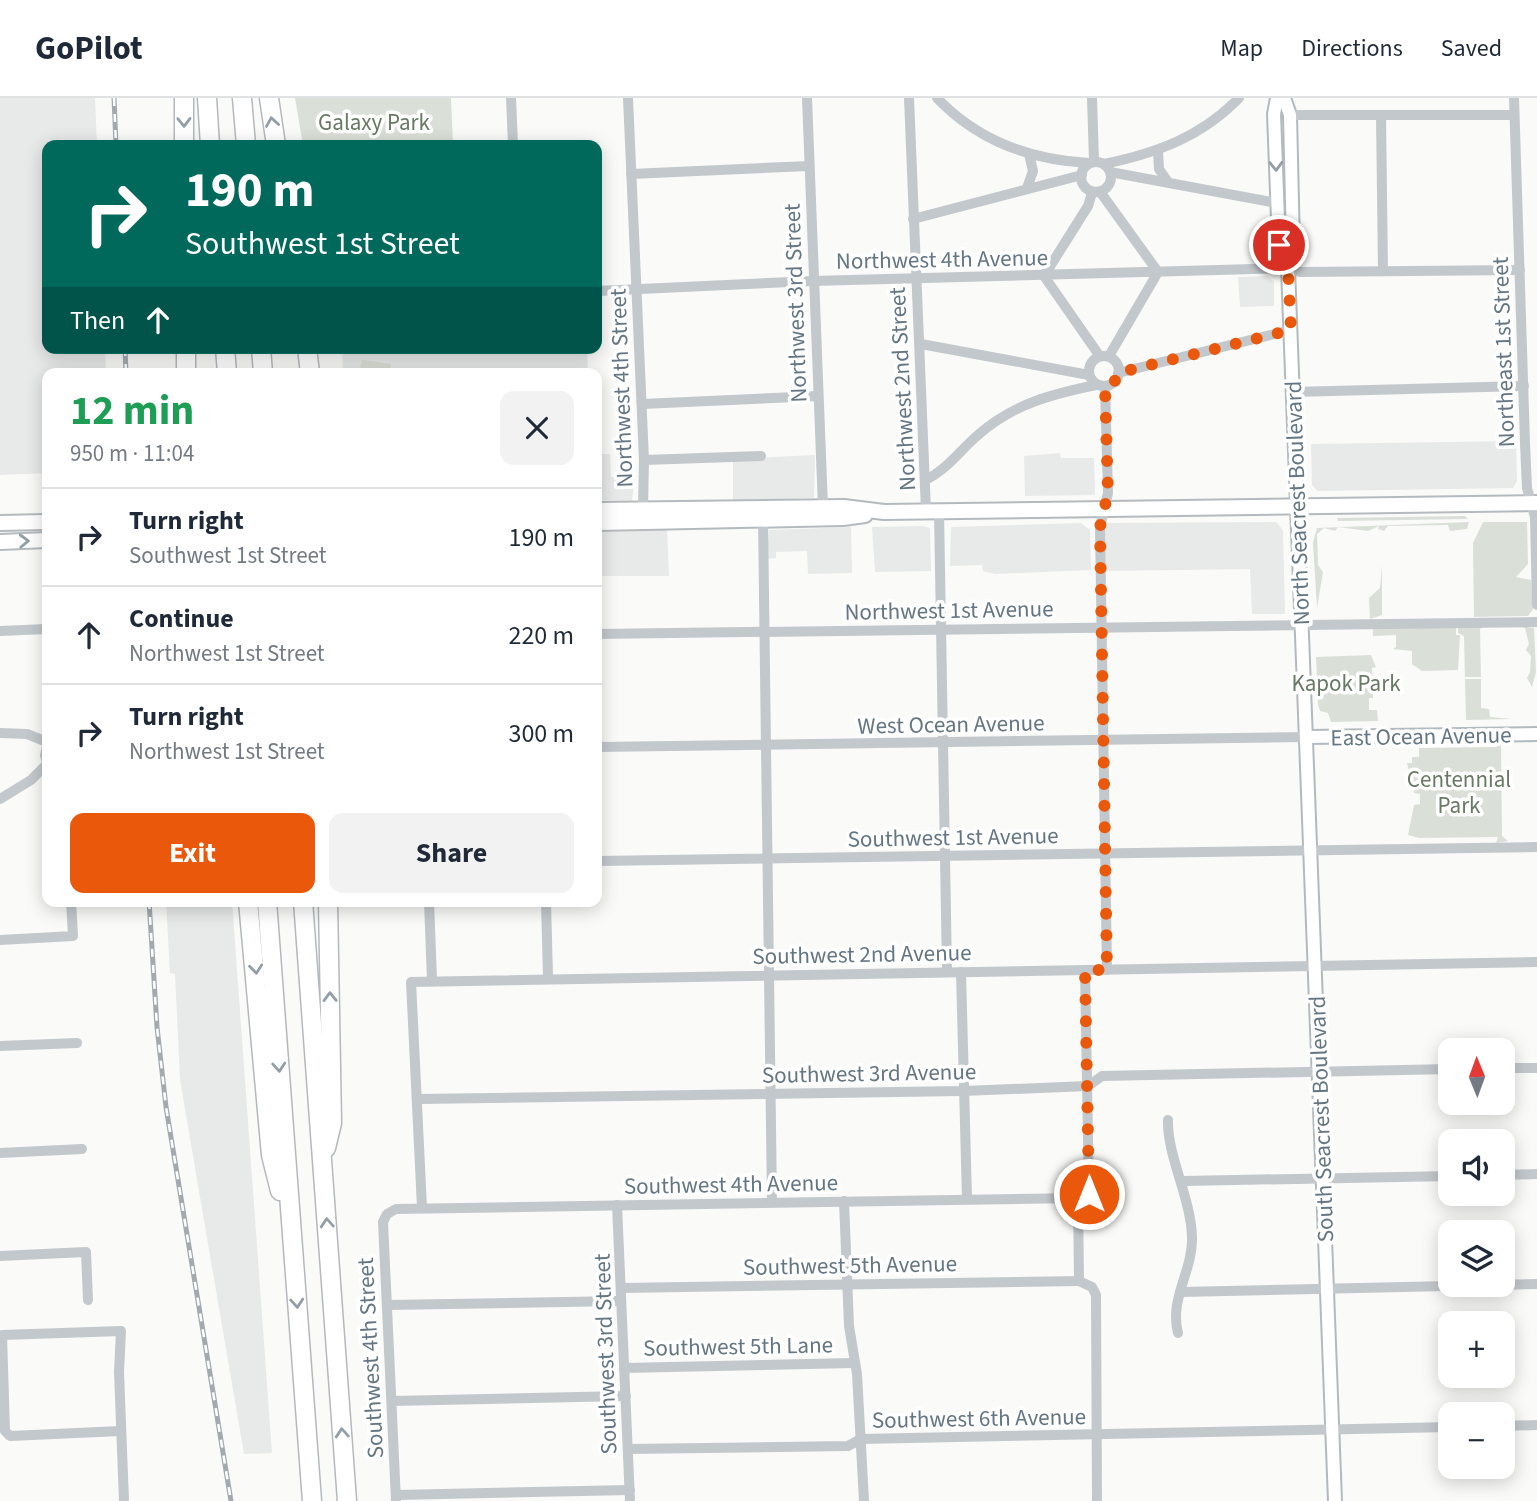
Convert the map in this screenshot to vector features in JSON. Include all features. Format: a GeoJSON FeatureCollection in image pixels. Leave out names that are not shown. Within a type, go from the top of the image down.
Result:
{"type":"FeatureCollection","features":[{"type":"Feature","properties":{"kind":"highway"},"geometry":{"type":"LineString","coordinates":[[184,98],[184,140]]}},
{"type":"Feature","properties":{"kind":"highway"},"geometry":{"type":"LineString","coordinates":[[207,98],[210,140]]}},
{"type":"Feature","properties":{"kind":"highway"},"geometry":{"type":"LineString","coordinates":[[242,98],[246,140]]}},
{"type":"Feature","properties":{"kind":"highway"},"geometry":{"type":"LineString","coordinates":[[269,98],[275,140]]}},
{"type":"Feature","properties":{"kind":"highway"},"geometry":{"type":"LineString","coordinates":[[249,907],[271,1155],[292,1235]]}},
{"type":"Feature","properties":{"kind":"highway"},"geometry":{"type":"LineString","coordinates":[[267,907],[312,1501]]}},
{"type":"Feature","properties":{"kind":"highway"},"geometry":{"type":"LineString","coordinates":[[303,907],[347,1501]]}},
{"type":"Feature","properties":{"kind":"highway"},"geometry":{"type":"LineString","coordinates":[[323,1162],[332,1123],[328,907]]}},
{"type":"Feature","properties":{"kind":"main road"},"geometry":{"type":"LineString","coordinates":[[602,510],[823,507],[880,512],[1534,503]]}},
{"type":"Feature","properties":{"kind":"main road"},"geometry":{"type":"LineString","coordinates":[[602,516],[632,515],[643,509]]}},
{"type":"Feature","properties":{"kind":"main road"},"geometry":{"type":"LineString","coordinates":[[602,523],[843,518],[880,512]]}},
{"type":"Feature","properties":{"kind":"main road"},"geometry":{"type":"LineString","coordinates":[[0,523],[42,522]]}},
{"type":"Feature","properties":{"kind":"main road"},"geometry":{"type":"LineString","coordinates":[[0,541],[42,540]]}},
{"type":"Feature","properties":{"kind":"street"},"geometry":{"type":"LineString","coordinates":[[511,98],[513,140]]}},
{"type":"Feature","properties":{"kind":"street","name":"Northwest 4th Street"},"geometry":{"type":"LineString","coordinates":[[628,98],[645,460],[643,509]]}},
{"type":"Feature","properties":{"kind":"street","name":"Northwest 3rd Street"},"geometry":{"type":"LineString","coordinates":[[807,98],[823,507]]}},
{"type":"Feature","properties":{"kind":"street","name":"Northwest 2nd Street"},"geometry":{"type":"LineString","coordinates":[[909,98],[925,480],[933,511],[940,629],[947,972]]}},
{"type":"Feature","properties":{"kind":"street"},"geometry":{"type":"LineString","coordinates":[[937,98],[962,121],[987,137],[1029,154],[1052,160],[1099,165],[1168,182],[1278,203]]}},
{"type":"Feature","properties":{"kind":"street"},"geometry":{"type":"LineString","coordinates":[[925,480],[940,473],[991,424],[1024,404],[1114,383],[1118,373],[1116,362],[1104,356],[1044,276],[1097,193],[1109,186],[1099,165],[1093,98]]}},
{"type":"Feature","properties":{"kind":"street"},"geometry":{"type":"LineString","coordinates":[[914,219],[1082,175],[1099,165],[1158,151],[1205,127],[1239,98]]}},
{"type":"Feature","properties":{"kind":"street","name":"North Seacrest Boulevard"},"geometry":{"type":"LineString","coordinates":[[1277,98],[1274,114],[1279,245],[1288,268]]}},
{"type":"Feature","properties":{"kind":"street","name":"North Seacrest Boulevard"},"geometry":{"type":"LineString","coordinates":[[1284,98],[1290,115],[1293,246],[1288,268],[1306,737]]}},
{"type":"Feature","properties":{"kind":"street","name":"Northeast 1st Street"},"geometry":{"type":"LineString","coordinates":[[1514,98],[1527,488],[1534,503],[1537,604]]}},
{"type":"Feature","properties":{"kind":"street"},"geometry":{"type":"LineString","coordinates":[[1290,115],[1514,115]]}},
{"type":"Feature","properties":{"kind":"street"},"geometry":{"type":"LineString","coordinates":[[1381,116],[1383,271]]}},
{"type":"Feature","properties":{"kind":"street"},"geometry":{"type":"LineString","coordinates":[[1158,151],[1159,169],[1168,182]]}},
{"type":"Feature","properties":{"kind":"street"},"geometry":{"type":"LineString","coordinates":[[1027,188],[1033,171],[1029,154]]}},
{"type":"Feature","properties":{"kind":"street"},"geometry":{"type":"LineString","coordinates":[[631,174],[809,166]]}},
{"type":"Feature","properties":{"kind":"street"},"geometry":{"type":"LineString","coordinates":[[1082,175],[1083,184],[1097,193],[1158,272],[1104,356],[1091,362],[1090,375]]}},
{"type":"Feature","properties":{"kind":"street","name":"Northwest 4th Avenue"},"geometry":{"type":"LineString","coordinates":[[602,291],[813,281],[1288,268],[1300,272],[1520,270]]}},
{"type":"Feature","properties":{"kind":"street"},"geometry":{"type":"LineString","coordinates":[[1118,373],[1291,330]]}},
{"type":"Feature","properties":{"kind":"street"},"geometry":{"type":"LineString","coordinates":[[920,344],[1090,375],[1101,386],[1108,493],[1100,527],[1107,970]]}},
{"type":"Feature","properties":{"kind":"street"},"geometry":{"type":"LineString","coordinates":[[1293,392],[1524,386]]}},
{"type":"Feature","properties":{"kind":"street"},"geometry":{"type":"LineString","coordinates":[[642,404],[818,396]]}},
{"type":"Feature","properties":{"kind":"street"},"geometry":{"type":"LineString","coordinates":[[645,460],[761,456]]}},
{"type":"Feature","properties":{"kind":"street"},"geometry":{"type":"LineString","coordinates":[[763,519],[768,1094],[772,1202]]}},
{"type":"Feature","properties":{"kind":"street","name":"Northwest 1st Avenue"},"geometry":{"type":"LineString","coordinates":[[602,634],[1537,622]]}},
{"type":"Feature","properties":{"kind":"street"},"geometry":{"type":"LineString","coordinates":[[0,631],[42,629]]}},
{"type":"Feature","properties":{"kind":"street"},"geometry":{"type":"LineString","coordinates":[[0,733],[27,734],[42,742]]}},
{"type":"Feature","properties":{"kind":"street","name":"East Ocean Avenue"},"geometry":{"type":"LineString","coordinates":[[1306,737],[1537,734]]}},
{"type":"Feature","properties":{"kind":"street","name":"West Ocean Avenue"},"geometry":{"type":"LineString","coordinates":[[602,747],[1306,737]]}},
{"type":"Feature","properties":{"kind":"street","name":"South Seacrest Boulevard"},"geometry":{"type":"LineString","coordinates":[[1306,737],[1335,1501]]}},
{"type":"Feature","properties":{"kind":"street"},"geometry":{"type":"LineString","coordinates":[[0,799],[31,780],[42,768]]}},
{"type":"Feature","properties":{"kind":"street","name":"Southwest 1st Avenue"},"geometry":{"type":"LineString","coordinates":[[602,861],[1537,847]]}},
{"type":"Feature","properties":{"kind":"street"},"geometry":{"type":"LineString","coordinates":[[0,940],[73,936],[71,907]]}},
{"type":"Feature","properties":{"kind":"street"},"geometry":{"type":"LineString","coordinates":[[429,907],[432,980]]}},
{"type":"Feature","properties":{"kind":"street"},"geometry":{"type":"LineString","coordinates":[[545,907],[548,977]]}},
{"type":"Feature","properties":{"kind":"street","name":"Southwest 2nd Avenue"},"geometry":{"type":"LineString","coordinates":[[417,1099],[411,982],[548,977],[1537,962]]}},
{"type":"Feature","properties":{"kind":"street"},"geometry":{"type":"LineString","coordinates":[[1085,970],[1089,1194],[1078,1198],[1079,1281],[1093,1287],[1096,1295],[1098,1427],[1094,1436],[1097,1501]]}},
{"type":"Feature","properties":{"kind":"street"},"geometry":{"type":"LineString","coordinates":[[961,972],[967,1199]]}},
{"type":"Feature","properties":{"kind":"street"},"geometry":{"type":"LineString","coordinates":[[0,1046],[77,1043]]}},
{"type":"Feature","properties":{"kind":"street"},"geometry":{"type":"LineString","coordinates":[[1516,1068],[1537,1068]]}},
{"type":"Feature","properties":{"kind":"street","name":"Southwest 3rd Avenue"},"geometry":{"type":"LineString","coordinates":[[417,1099],[963,1091],[1088,1086],[1102,1076],[1438,1069]]}},
{"type":"Feature","properties":{"kind":"street"},"geometry":{"type":"LineString","coordinates":[[417,1099],[422,1208]]}},
{"type":"Feature","properties":{"kind":"street"},"geometry":{"type":"LineString","coordinates":[[1168,1121],[1170,1141],[1183,1181],[1192,1238],[1175,1313],[1178,1333]]}},
{"type":"Feature","properties":{"kind":"street"},"geometry":{"type":"LineString","coordinates":[[0,1153],[82,1149]]}},
{"type":"Feature","properties":{"kind":"street"},"geometry":{"type":"LineString","coordinates":[[1515,1175],[1537,1174]]}},
{"type":"Feature","properties":{"kind":"street"},"geometry":{"type":"LineString","coordinates":[[1183,1181],[1438,1176]]}},
{"type":"Feature","properties":{"kind":"street","name":"Southwest 4th Avenue"},"geometry":{"type":"LineString","coordinates":[[387,1214],[396,1209],[422,1208],[1078,1198]]}},
{"type":"Feature","properties":{"kind":"street"},"geometry":{"type":"LineString","coordinates":[[844,1201],[863,1501]]}},
{"type":"Feature","properties":{"kind":"street","name":"Southwest 3rd Street"},"geometry":{"type":"LineString","coordinates":[[617,1205],[630,1496]]}},
{"type":"Feature","properties":{"kind":"street","name":"Southwest 4th Street"},"geometry":{"type":"LineString","coordinates":[[387,1214],[383,1222],[396,1498]]}},
{"type":"Feature","properties":{"kind":"street"},"geometry":{"type":"LineString","coordinates":[[0,1256],[86,1252],[89,1300]]}},
{"type":"Feature","properties":{"kind":"street","name":"Southwest 5th Avenue"},"geometry":{"type":"LineString","coordinates":[[621,1288],[1079,1281]]}},
{"type":"Feature","properties":{"kind":"street"},"geometry":{"type":"LineString","coordinates":[[1180,1292],[1537,1284]]}},
{"type":"Feature","properties":{"kind":"street"},"geometry":{"type":"LineString","coordinates":[[388,1305],[621,1301]]}},
{"type":"Feature","properties":{"kind":"street"},"geometry":{"type":"LineString","coordinates":[[121,1431],[10,1436],[5,1431],[2,1335],[121,1331],[124,1501]]}},
{"type":"Feature","properties":{"kind":"street","name":"Southwest 5th Lane"},"geometry":{"type":"LineString","coordinates":[[624,1368],[853,1363]]}},
{"type":"Feature","properties":{"kind":"street"},"geometry":{"type":"LineString","coordinates":[[392,1401],[626,1396]]}},
{"type":"Feature","properties":{"kind":"street"},"geometry":{"type":"LineString","coordinates":[[1515,1426],[1537,1425]]}},
{"type":"Feature","properties":{"kind":"street","name":"Southwest 6th Avenue"},"geometry":{"type":"LineString","coordinates":[[628,1449],[848,1446],[861,1439],[1438,1427]]}},
{"type":"Feature","properties":{"kind":"street"},"geometry":{"type":"LineString","coordinates":[[396,1498],[630,1496]]}},
{"type":"Feature","properties":{"kind":"shaded area"},"geometry":{"type":"Polygon","coordinates":[[[0,98],[95,98],[97,140],[42,140],[42,354],[105,354],[106,368],[42,368],[42,473],[0,475],[0,98]]]}},
{"type":"Feature","properties":{"kind":"shaded area"},"geometry":{"type":"Polygon","coordinates":[[[1267,276],[1274,281],[1274,306],[1240,307],[1238,277],[1267,276]]]}},
{"type":"Feature","properties":{"kind":"shaded area"},"geometry":{"type":"Polygon","coordinates":[[[342,354],[587,354],[588,368],[343,368],[342,354]]]}},
{"type":"Feature","properties":{"kind":"shaded area"},"geometry":{"type":"Polygon","coordinates":[[[1516,441],[1517,481],[1513,488],[1318,491],[1312,485],[1311,444],[1516,441]]]}},
{"type":"Feature","properties":{"kind":"shaded area"},"geometry":{"type":"Polygon","coordinates":[[[1060,453],[1061,458],[1094,458],[1095,495],[1025,496],[1024,456],[1060,453]]]}},
{"type":"Feature","properties":{"kind":"shaded area"},"geometry":{"type":"Polygon","coordinates":[[[602,454],[610,454],[611,477],[635,476],[632,501],[602,500],[602,454]]]}},
{"type":"Feature","properties":{"kind":"shaded area"},"geometry":{"type":"Polygon","coordinates":[[[815,455],[814,498],[733,500],[733,459],[815,455]]]}},
{"type":"Feature","properties":{"kind":"shaded area"},"geometry":{"type":"Polygon","coordinates":[[[1276,522],[1283,530],[1285,614],[1252,614],[1250,569],[1104,571],[1103,539],[1108,523],[1276,522]]]}},
{"type":"Feature","properties":{"kind":"shaded area"},"geometry":{"type":"Polygon","coordinates":[[[1081,523],[1090,530],[1091,570],[995,574],[983,571],[982,565],[950,566],[951,527],[1081,523]]]}},
{"type":"Feature","properties":{"kind":"shaded area"},"geometry":{"type":"Polygon","coordinates":[[[851,527],[852,573],[808,574],[807,551],[776,552],[776,558],[766,559],[769,530],[851,527]]]}},
{"type":"Feature","properties":{"kind":"shaded area"},"geometry":{"type":"Polygon","coordinates":[[[872,527],[930,528],[931,571],[875,572],[872,527]]]}},
{"type":"Feature","properties":{"kind":"shaded area"},"geometry":{"type":"Polygon","coordinates":[[[667,529],[669,576],[602,576],[602,532],[667,529]]]}},
{"type":"Feature","properties":{"kind":"shaded area"},"geometry":{"type":"Polygon","coordinates":[[[166,907],[232,907],[272,1453],[244,1454],[180,1080],[175,974],[170,973],[166,907]]]}},
{"type":"Feature","properties":{"kind":"green space","name":"Galaxy Park"},"geometry":{"type":"Polygon","coordinates":[[[295,98],[451,98],[453,140],[302,140],[295,98]]]}},
{"type":"Feature","properties":{"kind":"green space"},"geometry":{"type":"Polygon","coordinates":[[[362,360],[391,364],[391,368],[360,368],[362,360]]]}},
{"type":"Feature","properties":{"kind":"green space"},"geometry":{"type":"Polygon","coordinates":[[[1465,516],[1468,519],[1338,521],[1337,518],[1465,516]]]}},
{"type":"Feature","properties":{"kind":"green space"},"geometry":{"type":"Polygon","coordinates":[[[1469,522],[1467,529],[1450,531],[1448,525],[1388,526],[1384,531],[1378,529],[1379,526],[1368,531],[1339,527],[1469,522]]]}},
{"type":"Feature","properties":{"kind":"green space"},"geometry":{"type":"Polygon","coordinates":[[[1483,522],[1527,522],[1528,564],[1516,577],[1531,580],[1533,609],[1528,616],[1474,617],[1473,543],[1483,522]]]}},
{"type":"Feature","properties":{"kind":"green space"},"geometry":{"type":"Polygon","coordinates":[[[1338,527],[1335,531],[1324,528],[1317,534],[1318,565],[1323,572],[1317,608],[1313,543],[1317,528],[1338,527]]]}},
{"type":"Feature","properties":{"kind":"green space"},"geometry":{"type":"Polygon","coordinates":[[[1382,565],[1382,615],[1370,619],[1369,598],[1380,588],[1382,565]]]}},
{"type":"Feature","properties":{"kind":"green space"},"geometry":{"type":"Polygon","coordinates":[[[1456,626],[1456,635],[1460,635],[1458,670],[1422,671],[1412,664],[1412,651],[1393,649],[1396,647],[1396,635],[1373,636],[1373,628],[1456,626]]]}},
{"type":"Feature","properties":{"kind":"green space"},"geometry":{"type":"Polygon","coordinates":[[[1458,626],[1486,626],[1480,629],[1481,677],[1465,677],[1464,636],[1458,633],[1458,626]]]}},
{"type":"Feature","properties":{"kind":"green space"},"geometry":{"type":"Polygon","coordinates":[[[1519,626],[1534,628],[1536,672],[1532,687],[1527,678],[1531,656],[1526,650],[1529,644],[1525,628],[1519,626]]]}},
{"type":"Feature","properties":{"kind":"green space","name":"Kapok Park"},"geometry":{"type":"Polygon","coordinates":[[[1371,655],[1376,667],[1372,668],[1373,698],[1369,698],[1369,710],[1377,710],[1378,721],[1331,722],[1328,713],[1320,711],[1318,705],[1316,657],[1371,655]]]}},
{"type":"Feature","properties":{"kind":"green space"},"geometry":{"type":"Polygon","coordinates":[[[1465,679],[1481,679],[1481,708],[1489,709],[1490,717],[1512,719],[1466,720],[1465,679]]]}},
{"type":"Feature","properties":{"kind":"green space","name":"Centennial Park"},"geometry":{"type":"Polygon","coordinates":[[[1497,742],[1501,742],[1502,836],[1508,841],[1496,843],[1498,837],[1419,838],[1408,835],[1414,805],[1420,804],[1420,794],[1414,793],[1407,763],[1412,763],[1412,757],[1419,757],[1419,748],[1497,747],[1497,742]]]}},
{"type":"Feature","properties":{"kind":"railway"},"geometry":{"type":"LineString","coordinates":[[114,98],[116,140]]}},
{"type":"Feature","properties":{"kind":"railway"},"geometry":{"type":"LineString","coordinates":[[125,354],[126,368]]}},
{"type":"Feature","properties":{"kind":"railway"},"geometry":{"type":"LineString","coordinates":[[149,907],[157,1027],[166,1107],[231,1501]]}},
{"type":"Feature","properties":{"kind":"route"},"geometry":{"type":"LineString","coordinates":[[1089,1194],[1085,970],[1107,970],[1100,527],[1108,493],[1105,387],[1114,383],[1118,373],[1291,330],[1288,268],[1279,245]]}}]}
